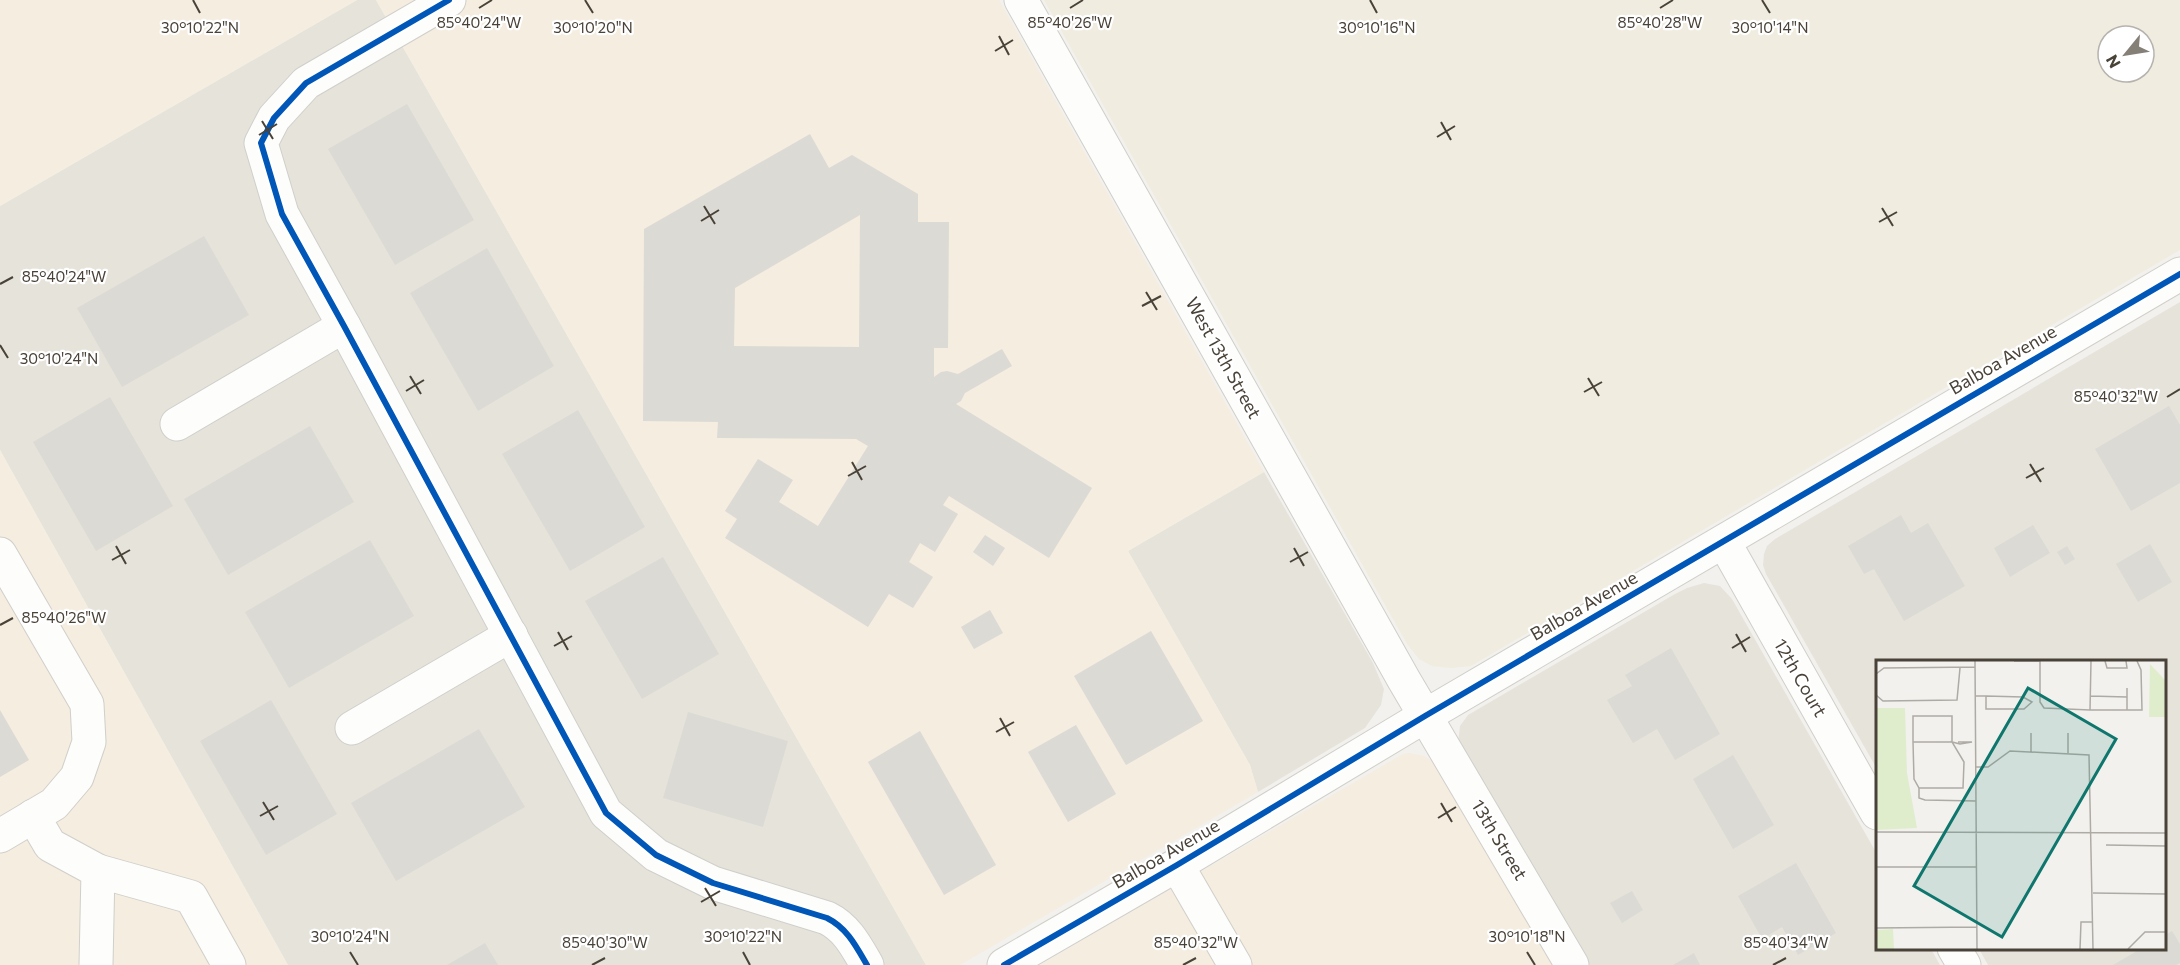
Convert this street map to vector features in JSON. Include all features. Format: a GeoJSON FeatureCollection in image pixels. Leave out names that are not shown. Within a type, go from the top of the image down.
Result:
{"type":"FeatureCollection","features":[{"type":"Feature","properties":{"kind":"street"},"geometry":{"type":"LineString","coordinates":[[449,0],[306,83],[274,118],[261,142],[282,214],[606,813],[656,855],[713,883],[836,922],[850,937],[867,965]]}},
{"type":"Feature","properties":{"kind":"street","name":"West 13th Street"},"geometry":{"type":"LineString","coordinates":[[1021,0],[1425,716]]}},
{"type":"Feature","properties":{"kind":"street","name":"Balboa Avenue"},"geometry":{"type":"LineString","coordinates":[[1004,965],[1178,865],[1425,716],[2180,274]]}},
{"type":"Feature","properties":{"kind":"street"},"geometry":{"type":"LineString","coordinates":[[177,424],[344,326]]}},
{"type":"Feature","properties":{"kind":"street","name":"12th Court"},"geometry":{"type":"LineString","coordinates":[[1724,542],[1876,811]]}},
{"type":"Feature","properties":{"kind":"street"},"geometry":{"type":"LineString","coordinates":[[0,554],[87,704],[89,742],[77,777],[54,804],[0,836]]}},
{"type":"Feature","properties":{"kind":"street"},"geometry":{"type":"LineString","coordinates":[[352,728],[511,635]]}},
{"type":"Feature","properties":{"kind":"street","name":"13th Street"},"geometry":{"type":"LineString","coordinates":[[1425,716],[1572,965]]}},
{"type":"Feature","properties":{"kind":"street"},"geometry":{"type":"LineString","coordinates":[[33,816],[50,845],[98,871],[191,897],[230,965]]}},
{"type":"Feature","properties":{"kind":"street"},"geometry":{"type":"LineString","coordinates":[[1178,865],[1235,965]]}},
{"type":"Feature","properties":{"kind":"street"},"geometry":{"type":"LineString","coordinates":[[96,965],[98,871]]}},
{"type":"Feature","properties":{"kind":"street"},"geometry":{"type":"LineString","coordinates":[[1955,950],[1964,965]]}},
{"type":"Feature","properties":{"kind":"shaded area"},"geometry":{"type":"Polygon","coordinates":[[[0,0],[357,0],[0,206],[0,0]]]}},
{"type":"Feature","properties":{"kind":"shaded area"},"geometry":{"type":"Polygon","coordinates":[[[357,0],[376,0],[926,965],[288,965],[0,450],[0,206],[357,0]]]}},
{"type":"Feature","properties":{"kind":"shaded area"},"geometry":{"type":"Polygon","coordinates":[[[376,0],[999,0],[1264,472],[1128,551],[1250,765],[1258,792],[960,965],[926,965],[376,0]]]}},
{"type":"Feature","properties":{"kind":"shaded area"},"geometry":{"type":"Polygon","coordinates":[[[1044,0],[2180,0],[2180,250],[1471,666],[1451,668],[1432,666],[1419,659],[1407,644],[1044,0]]]}},
{"type":"Feature","properties":{"kind":"shaded area"},"geometry":{"type":"Polygon","coordinates":[[[2180,302],[2180,965],[1988,965],[1980,950],[2165,950],[2165,660],[1876,660],[1876,767],[1766,574],[1763,565],[1764,554],[1767,546],[1775,539],[2180,302]]]}},
{"type":"Feature","properties":{"kind":"shaded area"},"geometry":{"type":"Polygon","coordinates":[[[0,450],[286,962],[288,965],[0,965],[0,450]]]}},
{"type":"Feature","properties":{"kind":"shaded area"},"geometry":{"type":"Polygon","coordinates":[[[1264,472],[1373,663],[1384,689],[1381,705],[1365,728],[1258,792],[1250,765],[1128,551],[1264,472]]]}},
{"type":"Feature","properties":{"kind":"shaded area"},"geometry":{"type":"Polygon","coordinates":[[[1704,583],[1720,586],[1732,599],[1876,852],[1876,950],[1932,950],[1940,965],[1584,965],[1458,743],[1460,726],[1468,715],[1687,588],[1704,583]]]}},
{"type":"Feature","properties":{"kind":"shaded area"},"geometry":{"type":"Polygon","coordinates":[[[1403,754],[1424,756],[1439,765],[1564,965],[1040,965],[1403,754]]]}},
{"type":"Feature","properties":{"kind":"building"},"geometry":{"type":"Polygon","coordinates":[[[407,104],[474,220],[395,265],[328,149],[407,104]]]}},
{"type":"Feature","properties":{"kind":"building"},"geometry":{"type":"Polygon","coordinates":[[[810,134],[829,168],[852,155],[918,194],[918,222],[949,222],[948,348],[934,348],[934,377],[947,371],[958,374],[1002,349],[1012,366],[965,393],[961,401],[956,404],[1092,488],[1049,558],[949,496],[943,505],[958,514],[935,552],[920,543],[909,562],[933,577],[913,608],[889,594],[868,627],[725,538],[737,519],[725,511],[758,459],[793,480],[779,502],[818,526],[868,446],[856,439],[717,438],[718,422],[643,421],[644,229],[810,134]],[[860,215],[735,288],[734,346],[859,347],[860,215]]]}},
{"type":"Feature","properties":{"kind":"building"},"geometry":{"type":"Polygon","coordinates":[[[204,236],[249,315],[122,387],[77,308],[204,236]]]}},
{"type":"Feature","properties":{"kind":"building"},"geometry":{"type":"Polygon","coordinates":[[[487,248],[554,366],[478,411],[410,293],[487,248]]]}},
{"type":"Feature","properties":{"kind":"building"},"geometry":{"type":"Polygon","coordinates":[[[110,397],[173,506],[96,551],[33,442],[110,397]]]}},
{"type":"Feature","properties":{"kind":"building"},"geometry":{"type":"Polygon","coordinates":[[[2169,406],[2180,425],[2180,483],[2131,511],[2095,449],[2169,406]]]}},
{"type":"Feature","properties":{"kind":"building"},"geometry":{"type":"Polygon","coordinates":[[[578,410],[645,527],[570,571],[502,454],[578,410]]]}},
{"type":"Feature","properties":{"kind":"building"},"geometry":{"type":"Polygon","coordinates":[[[310,426],[354,502],[228,575],[184,499],[310,426]]]}},
{"type":"Feature","properties":{"kind":"building"},"geometry":{"type":"Polygon","coordinates":[[[1901,515],[1911,533],[1928,523],[1965,586],[1904,621],[1874,569],[1864,574],[1848,546],[1901,515]]]}},
{"type":"Feature","properties":{"kind":"building"},"geometry":{"type":"Polygon","coordinates":[[[2033,525],[2050,553],[2010,577],[1994,548],[2033,525]]]}},
{"type":"Feature","properties":{"kind":"building"},"geometry":{"type":"Polygon","coordinates":[[[985,535],[1005,548],[993,566],[973,552],[985,535]]]}},
{"type":"Feature","properties":{"kind":"building"},"geometry":{"type":"Polygon","coordinates":[[[370,540],[414,616],[289,688],[245,612],[370,540]]]}},
{"type":"Feature","properties":{"kind":"building"},"geometry":{"type":"Polygon","coordinates":[[[2150,544],[2172,582],[2138,602],[2116,564],[2150,544]]]}},
{"type":"Feature","properties":{"kind":"building"},"geometry":{"type":"Polygon","coordinates":[[[2067,546],[2075,559],[2065,565],[2057,552],[2067,546]]]}},
{"type":"Feature","properties":{"kind":"building"},"geometry":{"type":"Polygon","coordinates":[[[663,557],[719,654],[642,699],[585,601],[663,557]]]}},
{"type":"Feature","properties":{"kind":"building"},"geometry":{"type":"Polygon","coordinates":[[[990,610],[1003,633],[974,649],[961,627],[990,610]]]}},
{"type":"Feature","properties":{"kind":"building"},"geometry":{"type":"Polygon","coordinates":[[[1151,631],[1203,721],[1126,765],[1074,676],[1151,631]]]}},
{"type":"Feature","properties":{"kind":"building"},"geometry":{"type":"Polygon","coordinates":[[[1671,648],[1720,734],[1675,760],[1657,729],[1633,743],[1607,700],[1632,686],[1625,675],[1671,648]]]}},
{"type":"Feature","properties":{"kind":"building"},"geometry":{"type":"Polygon","coordinates":[[[271,700],[337,814],[266,855],[200,741],[271,700]]]}},
{"type":"Feature","properties":{"kind":"building"},"geometry":{"type":"Polygon","coordinates":[[[0,710],[29,760],[0,777],[0,710]]]}},
{"type":"Feature","properties":{"kind":"building"},"geometry":{"type":"Polygon","coordinates":[[[688,712],[788,741],[763,827],[663,798],[688,712]]]}},
{"type":"Feature","properties":{"kind":"building"},"geometry":{"type":"Polygon","coordinates":[[[1076,725],[1116,794],[1068,822],[1028,752],[1076,725]]]}},
{"type":"Feature","properties":{"kind":"building"},"geometry":{"type":"Polygon","coordinates":[[[479,729],[525,807],[396,881],[351,803],[479,729]]]}},
{"type":"Feature","properties":{"kind":"building"},"geometry":{"type":"Polygon","coordinates":[[[920,731],[996,865],[944,895],[868,762],[920,731]]]}},
{"type":"Feature","properties":{"kind":"building"},"geometry":{"type":"Polygon","coordinates":[[[1733,755],[1774,825],[1733,849],[1693,779],[1733,755]]]}},
{"type":"Feature","properties":{"kind":"building"},"geometry":{"type":"Polygon","coordinates":[[[1796,863],[1836,933],[1798,955],[1782,927],[1762,939],[1738,896],[1796,863]]]}},
{"type":"Feature","properties":{"kind":"building"},"geometry":{"type":"Polygon","coordinates":[[[1632,891],[1643,910],[1622,923],[1610,903],[1632,891]]]}},
{"type":"Feature","properties":{"kind":"building"},"geometry":{"type":"Polygon","coordinates":[[[2172,931],[2180,944],[2180,963],[2176,965],[2113,965],[2139,950],[2165,950],[2165,935],[2172,931]]]}},
{"type":"Feature","properties":{"kind":"building"},"geometry":{"type":"Polygon","coordinates":[[[485,943],[498,965],[447,965],[485,943]]]}},
{"type":"Feature","properties":{"kind":"building"},"geometry":{"type":"Polygon","coordinates":[[[1694,953],[1700,965],[1673,965],[1694,953]]]}},
{"type":"Feature","properties":{"kind":"cycle path"},"geometry":{"type":"LineString","coordinates":[[449,0],[306,83],[274,118],[261,143],[282,214],[606,813],[656,855],[713,883],[834,922],[846,932],[867,965]]}},
{"type":"Feature","properties":{"kind":"cycle path"},"geometry":{"type":"LineString","coordinates":[[1004,965],[2180,274]]}}]}
